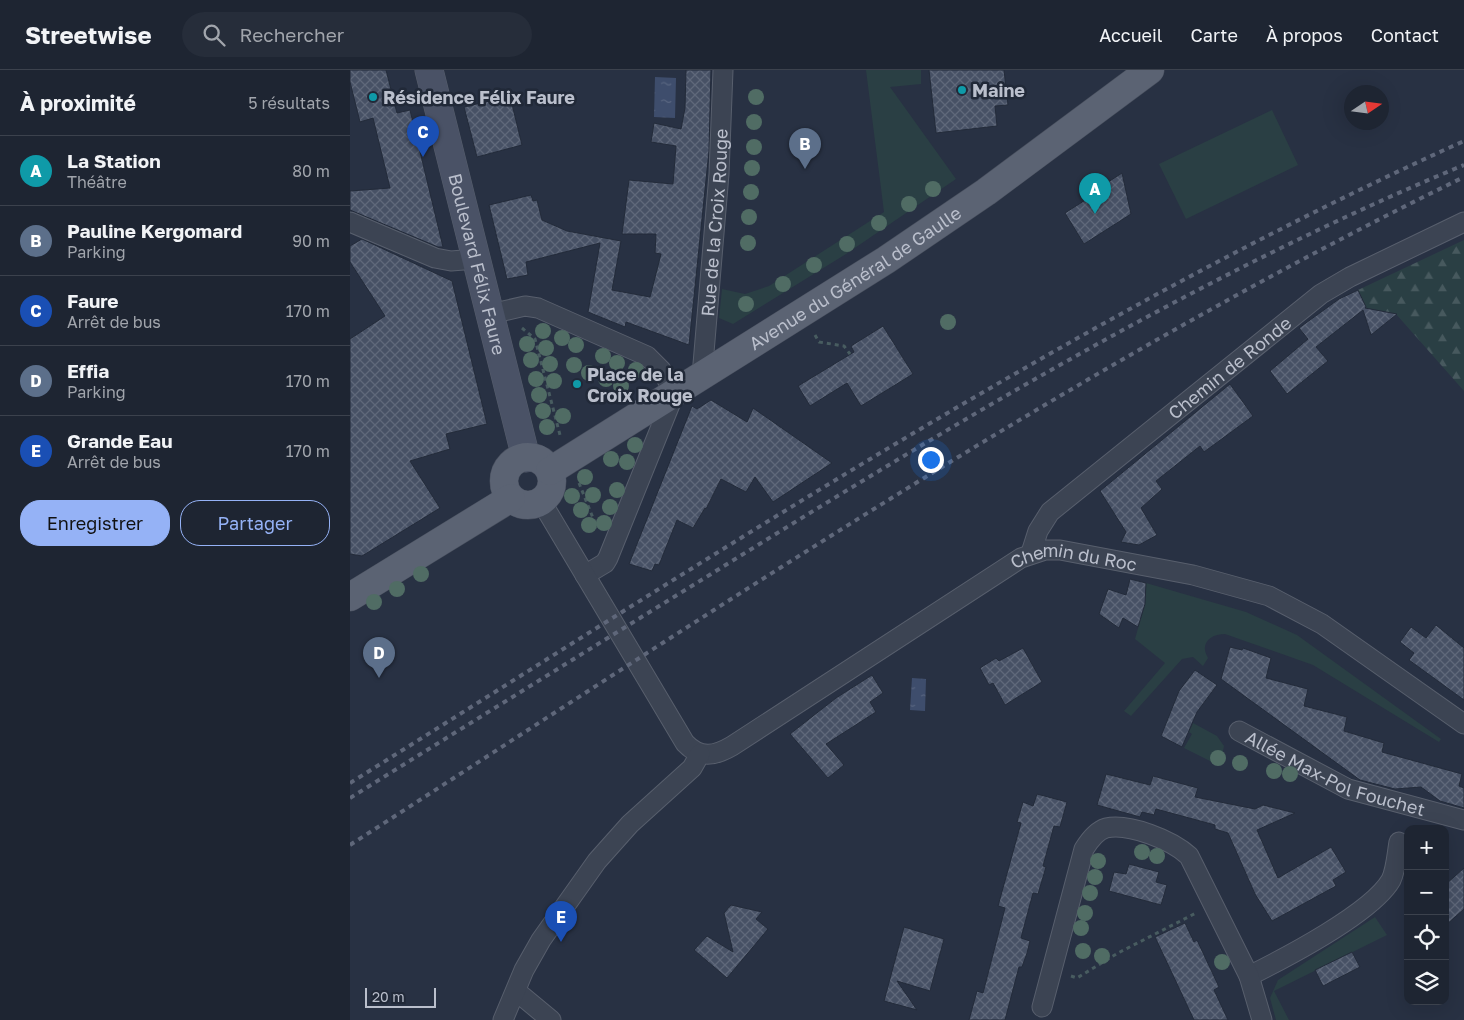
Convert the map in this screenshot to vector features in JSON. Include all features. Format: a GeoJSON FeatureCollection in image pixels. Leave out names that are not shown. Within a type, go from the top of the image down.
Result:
{"type":"FeatureCollection","features":[{"type":"Feature","properties":{"kind":"main road","name":"Boulevard Félix Faure"},"geometry":{"type":"LineString","coordinates":[[429,70],[526,458]]}},
{"type":"Feature","properties":{"kind":"main road","name":"Avenue du Général de Gaulle"},"geometry":{"type":"LineString","coordinates":[[550,471],[886,260],[986,192],[1150,70]]}},
{"type":"Feature","properties":{"kind":"main road"},"geometry":{"type":"LineString","coordinates":[[526,458],[540,460],[550,471],[552,484],[550,491],[541,501],[526,505],[511,498],[504,485],[507,470],[518,460],[526,458]]}},
{"type":"Feature","properties":{"kind":"main road"},"geometry":{"type":"LineString","coordinates":[[351,594],[511,498]]}},
{"type":"Feature","properties":{"kind":"street","name":"Rue de la Croix Rouge"},"geometry":{"type":"LineString","coordinates":[[702,376],[719,174],[723,70]]}},
{"type":"Feature","properties":{"kind":"street"},"geometry":{"type":"LineString","coordinates":[[350,222],[434,258],[451,261],[476,259]]}},
{"type":"Feature","properties":{"kind":"street","name":"Chemin de Ronde"},"geometry":{"type":"LineString","coordinates":[[1031,553],[1038,531],[1050,512],[1280,325],[1321,294],[1350,277],[1464,222]]}},
{"type":"Feature","properties":{"kind":"street"},"geometry":{"type":"LineString","coordinates":[[490,314],[525,306],[538,308],[647,356],[661,370],[675,392],[608,558],[605,563],[586,576]]}},
{"type":"Feature","properties":{"kind":"street"},"geometry":{"type":"LineString","coordinates":[[503,1020],[541,940],[597,861],[630,824],[692,768],[700,754],[686,742],[541,501]]}},
{"type":"Feature","properties":{"kind":"street","name":"Chemin du Roc"},"geometry":{"type":"LineString","coordinates":[[700,754],[715,754],[732,746],[1031,553],[1060,550],[1193,575],[1269,596],[1322,624],[1464,724]]}},
{"type":"Feature","properties":{"kind":"street","name":"Allée Max-Pol Fouchet"},"geometry":{"type":"LineString","coordinates":[[1239,731],[1348,789],[1464,820]]}},
{"type":"Feature","properties":{"kind":"street"},"geometry":{"type":"LineString","coordinates":[[1042,1007],[1084,849],[1092,837],[1104,828],[1120,827],[1176,844],[1189,856],[1249,976],[1262,1020]]}},
{"type":"Feature","properties":{"kind":"street"},"geometry":{"type":"LineString","coordinates":[[1249,976],[1282,959],[1351,918],[1364,907],[1392,879],[1399,842]]}},
{"type":"Feature","properties":{"kind":"street"},"geometry":{"type":"LineString","coordinates":[[516,991],[551,1020]]}},
{"type":"Feature","properties":{"kind":"path"},"geometry":{"type":"LineString","coordinates":[[790,320],[801,337],[812,330],[820,342],[844,346],[850,354]]}},
{"type":"Feature","properties":{"kind":"path"},"geometry":{"type":"LineString","coordinates":[[1051,971],[1077,978],[1118,954],[1214,904]]}},
{"type":"Feature","properties":{"kind":"green space"},"geometry":{"type":"Polygon","coordinates":[[[866,70],[921,70],[921,84],[890,87],[956,179],[846,254],[733,324],[719,318],[722,289],[745,294],[769,286],[884,212],[866,70]]]}},
{"type":"Feature","properties":{"kind":"green space"},"geometry":{"type":"Polygon","coordinates":[[[1272,110],[1298,165],[1186,219],[1159,164],[1272,110]]]}},
{"type":"Feature","properties":{"kind":"green space"},"geometry":{"type":"Polygon","coordinates":[[[1464,240],[1464,391],[1396,314],[1357,306],[1363,300],[1358,290],[1464,240]]]}},
{"type":"Feature","properties":{"kind":"green space"},"geometry":{"type":"Polygon","coordinates":[[[1146,583],[1246,612],[1297,635],[1441,739],[1439,742],[1313,665],[1225,634],[1220,634],[1208,640],[1205,648],[1208,658],[1203,666],[1193,657],[1182,659],[1131,716],[1124,711],[1165,663],[1135,639],[1145,604],[1146,583]]]}},
{"type":"Feature","properties":{"kind":"green space"},"geometry":{"type":"Polygon","coordinates":[[[1193,723],[1217,736],[1224,746],[1220,766],[1184,748],[1192,734],[1189,732],[1193,723]]]}},
{"type":"Feature","properties":{"kind":"green space"},"geometry":{"type":"Polygon","coordinates":[[[1375,917],[1387,935],[1274,991],[1289,1020],[1276,1020],[1270,998],[1278,980],[1375,917]]]}},
{"type":"Feature","properties":{"kind":"water"},"geometry":{"type":"Polygon","coordinates":[[[655,77],[676,78],[675,118],[654,117],[655,77]]]}},
{"type":"Feature","properties":{"kind":"water"},"geometry":{"type":"Polygon","coordinates":[[[912,678],[926,679],[925,711],[910,710],[912,678]]]}},
{"type":"Feature","properties":{"kind":"building"},"geometry":{"type":"Polygon","coordinates":[[[350,70],[386,70],[397,113],[410,110],[443,247],[438,247],[350,210],[350,191],[390,188],[373,118],[360,122],[350,82],[350,70]]]}},
{"type":"Feature","properties":{"kind":"building"},"geometry":{"type":"Polygon","coordinates":[[[686,70],[711,70],[709,151],[689,345],[626,322],[625,327],[588,312],[600,243],[526,262],[528,275],[507,279],[489,205],[531,195],[533,201],[537,200],[542,220],[567,231],[621,241],[612,290],[650,297],[661,254],[655,253],[656,234],[622,234],[629,180],[673,184],[676,146],[651,142],[654,123],[681,129],[685,108],[686,70]]]}},
{"type":"Feature","properties":{"kind":"building","name":"Maine"},"geometry":{"type":"Polygon","coordinates":[[[929,70],[1004,70],[1008,105],[995,106],[997,126],[936,133],[929,70]]]}},
{"type":"Feature","properties":{"kind":"building"},"geometry":{"type":"Polygon","coordinates":[[[510,96],[522,145],[477,157],[464,107],[510,96]]]}},
{"type":"Feature","properties":{"kind":"building"},"geometry":{"type":"Polygon","coordinates":[[[1122,173],[1131,214],[1084,244],[1065,213],[1090,197],[1088,195],[1122,173]]]}},
{"type":"Feature","properties":{"kind":"building"},"geometry":{"type":"Polygon","coordinates":[[[362,239],[452,281],[487,424],[446,434],[450,449],[410,461],[440,508],[362,556],[350,554],[350,339],[385,316],[350,262],[350,246],[362,239]]]}},
{"type":"Feature","properties":{"kind":"building"},"geometry":{"type":"Polygon","coordinates":[[[1358,290],[1365,308],[1397,314],[1371,335],[1363,310],[1316,347],[1328,361],[1287,394],[1270,371],[1308,339],[1299,328],[1339,299],[1358,290]]]}},
{"type":"Feature","properties":{"kind":"building"},"geometry":{"type":"Polygon","coordinates":[[[883,326],[913,374],[861,406],[847,383],[810,406],[798,386],[854,352],[851,346],[883,326]]]}},
{"type":"Feature","properties":{"kind":"building"},"geometry":{"type":"Polygon","coordinates":[[[1230,384],[1253,416],[1204,452],[1200,446],[1156,481],[1162,489],[1141,508],[1157,535],[1139,545],[1121,542],[1126,532],[1100,491],[1230,384]]]}},
{"type":"Feature","properties":{"kind":"building"},"geometry":{"type":"Polygon","coordinates":[[[711,400],[747,422],[753,408],[832,463],[773,502],[755,477],[746,492],[721,479],[706,509],[693,528],[677,520],[659,565],[655,564],[652,571],[629,564],[692,406],[697,409],[711,400]]]}},
{"type":"Feature","properties":{"kind":"building"},"geometry":{"type":"Polygon","coordinates":[[[1130,579],[1146,583],[1145,604],[1138,627],[1123,618],[1119,628],[1099,614],[1108,589],[1126,595],[1130,579]]]}},
{"type":"Feature","properties":{"kind":"building"},"geometry":{"type":"Polygon","coordinates":[[[1436,625],[1464,648],[1464,700],[1409,660],[1414,653],[1400,642],[1411,627],[1426,638],[1436,625]]]}},
{"type":"Feature","properties":{"kind":"building"},"geometry":{"type":"Polygon","coordinates":[[[1230,647],[1242,650],[1243,648],[1271,658],[1266,678],[1308,689],[1304,706],[1347,717],[1344,731],[1384,743],[1382,752],[1462,774],[1459,786],[1464,788],[1464,808],[1440,801],[1421,787],[1395,789],[1360,780],[1221,679],[1230,647]]]}},
{"type":"Feature","properties":{"kind":"building"},"geometry":{"type":"Polygon","coordinates":[[[1023,648],[1042,682],[1005,705],[993,683],[989,685],[980,668],[996,658],[999,661],[1023,648]]]}},
{"type":"Feature","properties":{"kind":"building"},"geometry":{"type":"Polygon","coordinates":[[[1195,670],[1217,685],[1197,712],[1182,747],[1161,736],[1179,691],[1195,670]]]}},
{"type":"Feature","properties":{"kind":"building"},"geometry":{"type":"Polygon","coordinates":[[[872,675],[883,693],[870,702],[876,712],[826,744],[844,765],[828,778],[790,734],[836,698],[872,675]]]}},
{"type":"Feature","properties":{"kind":"building"},"geometry":{"type":"Polygon","coordinates":[[[1106,774],[1150,785],[1153,776],[1198,788],[1195,797],[1255,809],[1263,805],[1295,813],[1257,830],[1278,878],[1331,847],[1346,872],[1333,880],[1336,886],[1272,921],[1255,894],[1228,833],[1215,829],[1215,825],[1156,809],[1154,815],[1142,812],[1140,817],[1097,805],[1106,774]]]}},
{"type":"Feature","properties":{"kind":"building"},"geometry":{"type":"Polygon","coordinates":[[[1037,794],[1067,802],[1060,827],[1054,826],[1043,866],[1046,867],[1038,894],[1033,893],[1021,938],[1030,941],[1027,953],[1022,967],[1019,967],[1005,1020],[969,1020],[977,991],[983,993],[1005,908],[998,906],[1021,823],[1017,822],[1023,802],[1033,806],[1037,794]]]}},
{"type":"Feature","properties":{"kind":"building"},"geometry":{"type":"Polygon","coordinates":[[[1129,864],[1159,872],[1156,882],[1167,885],[1161,905],[1109,891],[1114,872],[1126,874],[1129,864]]]}},
{"type":"Feature","properties":{"kind":"building"},"geometry":{"type":"Polygon","coordinates":[[[1464,868],[1464,909],[1449,922],[1449,915],[1449,881],[1464,868]]]}},
{"type":"Feature","properties":{"kind":"building"},"geometry":{"type":"Polygon","coordinates":[[[731,905],[762,912],[756,919],[768,929],[727,978],[694,950],[707,936],[733,952],[724,913],[731,905]]]}},
{"type":"Feature","properties":{"kind":"building"},"geometry":{"type":"Polygon","coordinates":[[[1185,923],[1194,942],[1197,940],[1219,987],[1214,990],[1228,1020],[1194,1020],[1155,937],[1185,923]]]}},
{"type":"Feature","properties":{"kind":"building"},"geometry":{"type":"Polygon","coordinates":[[[904,927],[944,939],[930,991],[897,981],[917,1010],[884,1001],[904,927]]]}},
{"type":"Feature","properties":{"kind":"building"},"geometry":{"type":"Polygon","coordinates":[[[1352,952],[1360,967],[1323,986],[1315,970],[1352,952]]]}},
{"type":"Feature","properties":{"kind":"railway"},"geometry":{"type":"LineString","coordinates":[[350,783],[759,527],[896,443],[1036,362],[1176,284],[1319,210],[1464,141]]}},
{"type":"Feature","properties":{"kind":"railway"},"geometry":{"type":"LineString","coordinates":[[350,798],[851,488],[1021,387],[1195,291],[1373,204],[1464,165]]}},
{"type":"Feature","properties":{"kind":"railway"},"geometry":{"type":"LineString","coordinates":[[350,845],[897,494],[1036,410],[1177,329],[1319,251],[1464,177]]}},
{"type":"Feature","properties":{"kind":"place","name":"Maine"},"geometry":{"type":"Point","coordinates":[962,90]}},
{"type":"Feature","properties":{"kind":"place","name":"Résidence Félix Faure"},"geometry":{"type":"Point","coordinates":[373,97]}},
{"type":"Feature","properties":{"kind":"place","name":"Faure"},"geometry":{"type":"Point","coordinates":[423,157]}},
{"type":"Feature","properties":{"kind":"place","name":"Pauline Kergomard"},"geometry":{"type":"Point","coordinates":[805,169]}},
{"type":"Feature","properties":{"kind":"place","name":"La Station"},"geometry":{"type":"Point","coordinates":[1095,214]}},
{"type":"Feature","properties":{"kind":"place","name":"Place de la Croix Rouge"},"geometry":{"type":"Point","coordinates":[577,384]}},
{"type":"Feature","properties":{"kind":"place","name":"Effia"},"geometry":{"type":"Point","coordinates":[379,678]}},
{"type":"Feature","properties":{"kind":"place","name":"Grande Eau"},"geometry":{"type":"Point","coordinates":[561,942]}}]}
